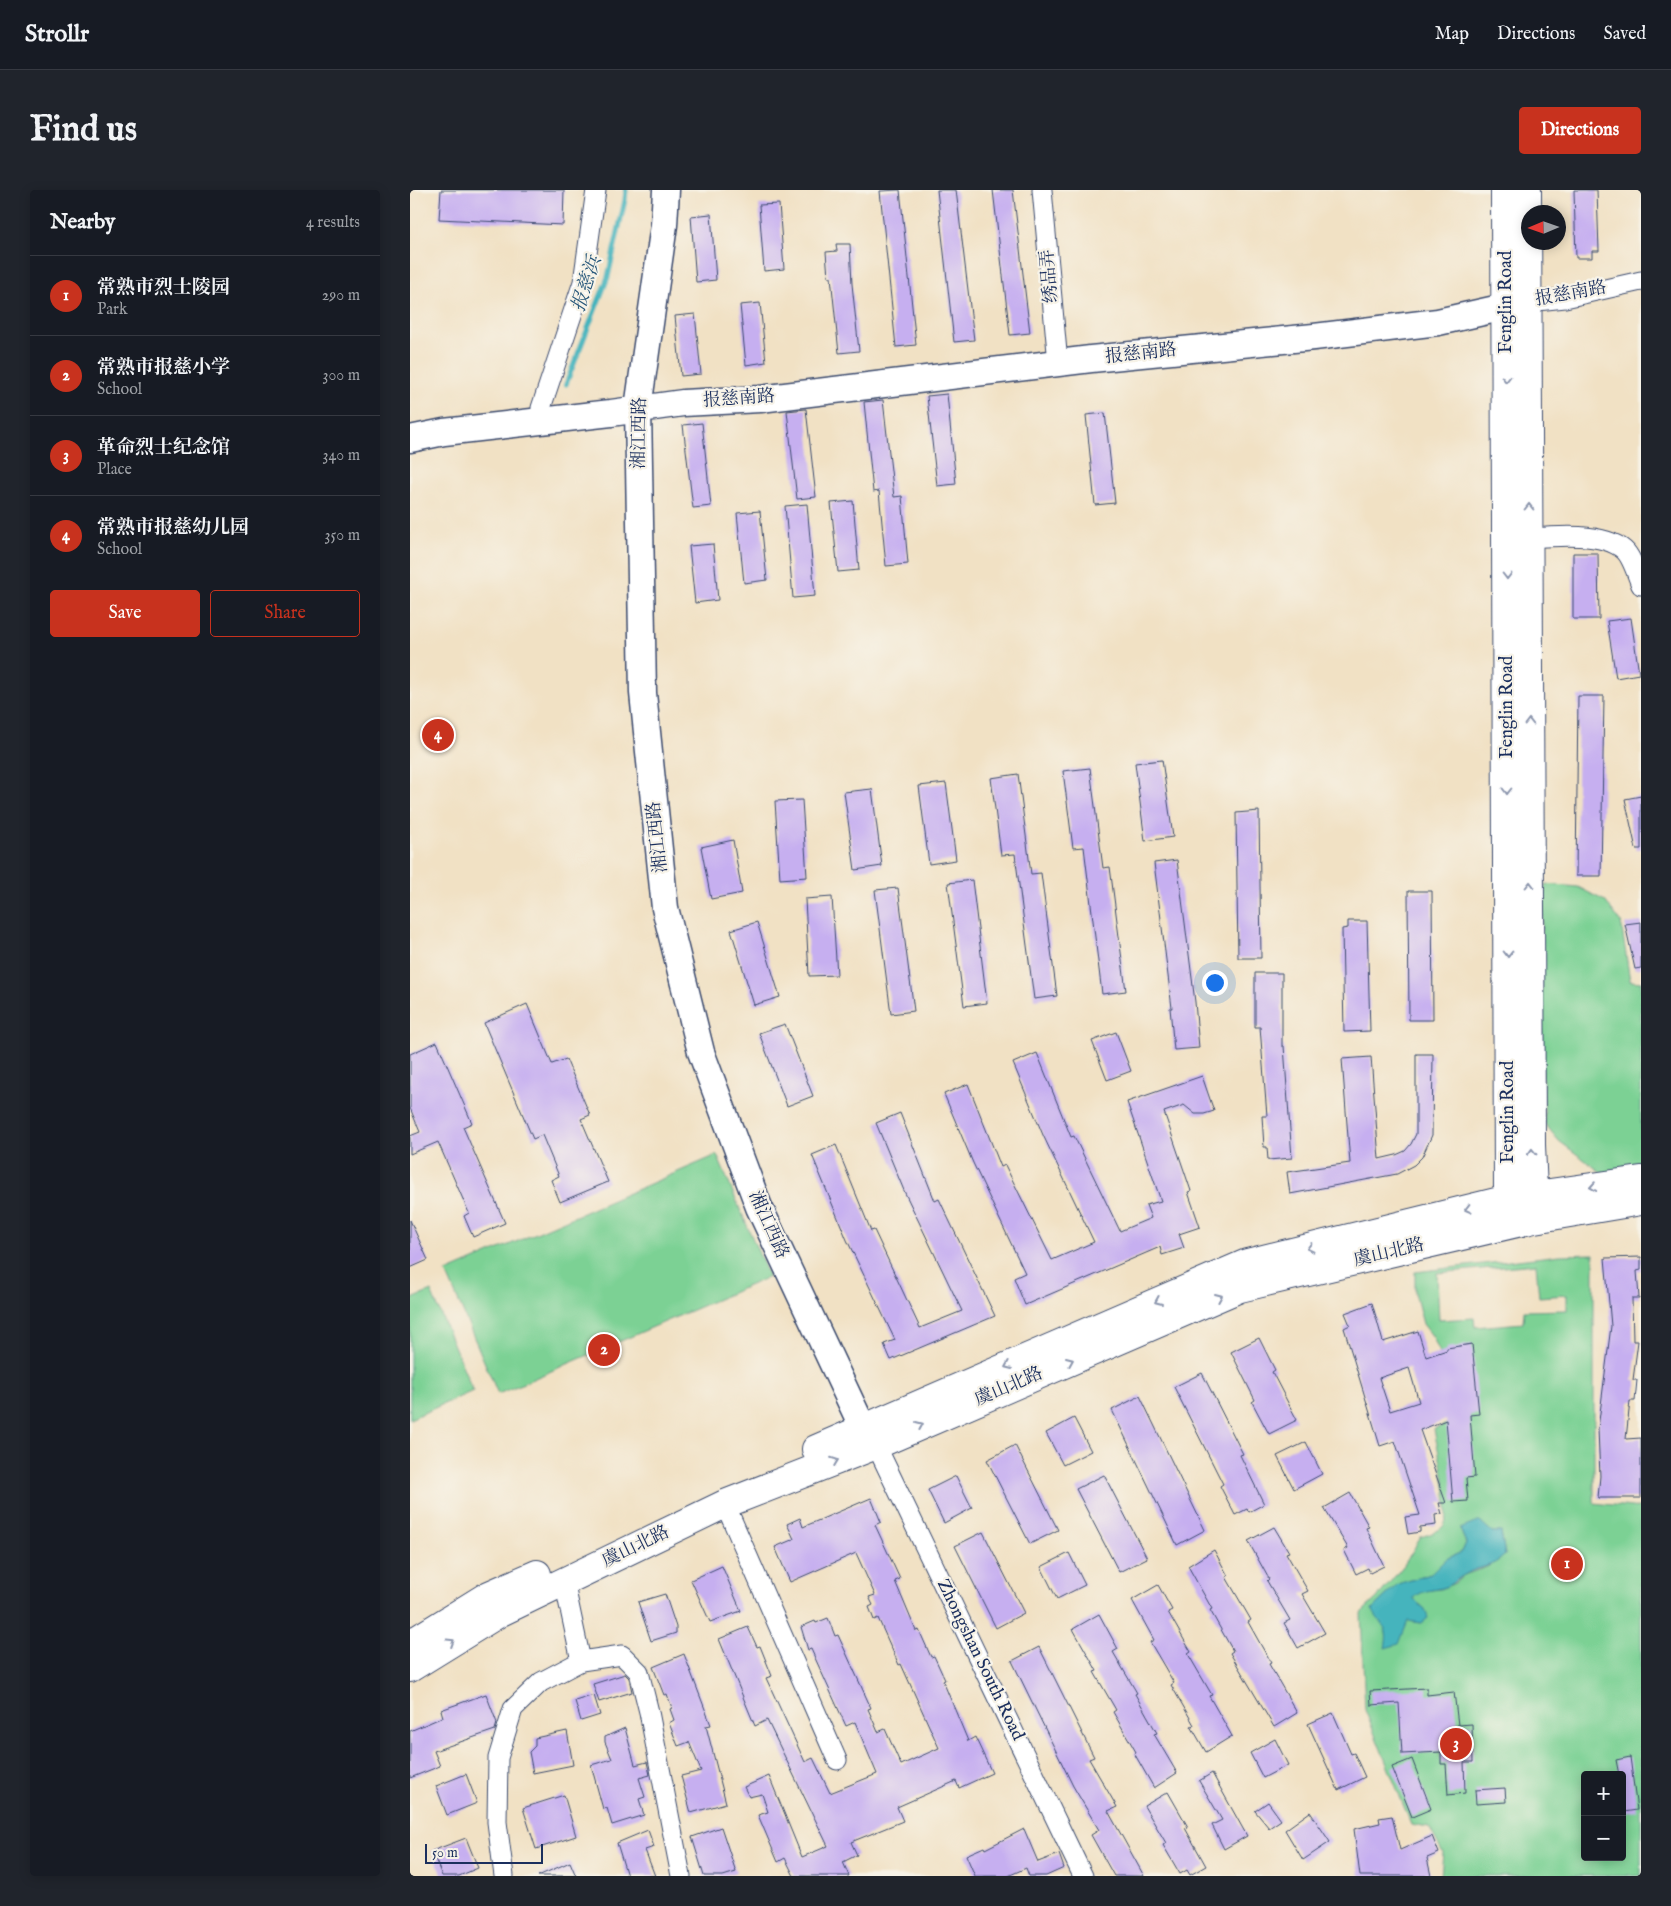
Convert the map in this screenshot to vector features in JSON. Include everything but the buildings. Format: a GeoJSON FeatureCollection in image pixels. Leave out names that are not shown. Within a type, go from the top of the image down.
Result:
{"type":"FeatureCollection","features":[{"type":"Feature","properties":{"kind":"main road","name":"Fenglin Road"},"geometry":{"type":"LineString","coordinates":[[1505,190],[1517,305]]}},
{"type":"Feature","properties":{"kind":"main road","name":"Fenglin Road"},"geometry":{"type":"LineString","coordinates":[[1522,1210],[1531,1135],[1518,539],[1517,305],[1527,190]]}},
{"type":"Feature","properties":{"kind":"main road","name":"虞山北路"},"geometry":{"type":"LineString","coordinates":[[410,1644],[490,1595],[870,1436],[1240,1288],[1522,1210],[1641,1180]]}},
{"type":"Feature","properties":{"kind":"main road","name":"虞山北路"},"geometry":{"type":"LineString","coordinates":[[1522,1210],[1641,1201]]}},
{"type":"Feature","properties":{"kind":"main road","name":"虞山北路"},"geometry":{"type":"LineString","coordinates":[[410,1668],[499,1613],[870,1436]]}},
{"type":"Feature","properties":{"kind":"street"},"geometry":{"type":"LineString","coordinates":[[542,408],[583,282],[596,190]]}},
{"type":"Feature","properties":{"kind":"street","name":"湘江西路"},"geometry":{"type":"LineString","coordinates":[[666,190],[664,225],[638,408],[643,693],[665,908],[701,1052],[759,1208],[870,1436]]}},
{"type":"Feature","properties":{"kind":"street","name":"绣品弄"},"geometry":{"type":"LineString","coordinates":[[1042,190],[1058,363]]}},
{"type":"Feature","properties":{"kind":"street","name":"报慈南路"},"geometry":{"type":"LineString","coordinates":[[410,439],[444,432],[602,414],[638,408],[683,403],[760,399],[1058,363],[1314,337],[1438,322],[1517,305],[1565,298],[1641,281]]}},
{"type":"Feature","properties":{"kind":"street","name":"报慈南路"},"geometry":{"type":"LineString","coordinates":[[410,426],[440,419],[503,410],[614,405],[638,408]]}},
{"type":"Feature","properties":{"kind":"street"},"geometry":{"type":"LineString","coordinates":[[1518,539],[1583,537],[1610,541],[1626,551],[1641,585]]}},
{"type":"Feature","properties":{"kind":"street","name":"Zhongshan South Road"},"geometry":{"type":"LineString","coordinates":[[870,1436],[1083,1876]]}},
{"type":"Feature","properties":{"kind":"street"},"geometry":{"type":"LineString","coordinates":[[726,1504],[837,1760]]}},
{"type":"Feature","properties":{"kind":"street"},"geometry":{"type":"LineString","coordinates":[[564,1581],[581,1661]]}},
{"type":"Feature","properties":{"kind":"street"},"geometry":{"type":"LineString","coordinates":[[504,1876],[497,1822],[498,1758],[513,1708],[541,1682],[581,1661],[622,1655],[639,1672],[649,1712],[681,1876]]}},
{"type":"Feature","properties":{"kind":"green space"},"geometry":{"type":"Polygon","coordinates":[[[1545,884],[1578,887],[1605,901],[1621,922],[1630,981],[1641,982],[1641,1167],[1602,1173],[1559,1141],[1545,1124],[1542,1066],[1541,938],[1545,884]]]}},
{"type":"Feature","properties":{"kind":"green space"},"geometry":{"type":"Polygon","coordinates":[[[717,1155],[769,1277],[498,1394],[446,1272],[717,1155]]]}},
{"type":"Feature","properties":{"kind":"green space"},"geometry":{"type":"Polygon","coordinates":[[[1594,1254],[1594,1503],[1641,1508],[1641,1876],[1441,1876],[1443,1853],[1429,1827],[1411,1824],[1365,1710],[1361,1613],[1377,1598],[1404,1565],[1421,1537],[1439,1529],[1444,1525],[1447,1518],[1446,1493],[1434,1429],[1452,1422],[1445,1366],[1433,1337],[1423,1324],[1415,1293],[1415,1272],[1560,1255],[1594,1254]],[[1536,1264],[1437,1273],[1439,1320],[1474,1318],[1475,1327],[1523,1323],[1524,1311],[1567,1310],[1567,1295],[1539,1297],[1536,1264]],[[1485,1528],[1460,1529],[1466,1543],[1462,1552],[1446,1559],[1431,1574],[1398,1584],[1372,1609],[1385,1627],[1387,1638],[1404,1628],[1408,1621],[1421,1623],[1425,1609],[1413,1599],[1422,1591],[1440,1589],[1455,1583],[1464,1575],[1487,1567],[1505,1555],[1501,1532],[1492,1532],[1485,1528]]]}},
{"type":"Feature","properties":{"kind":"green space"},"geometry":{"type":"Polygon","coordinates":[[[431,1291],[473,1391],[410,1419],[410,1300],[431,1291]]]}},
{"type":"Feature","properties":{"kind":"water"},"geometry":{"type":"Polygon","coordinates":[[[1480,1521],[1492,1532],[1501,1532],[1505,1555],[1495,1563],[1471,1571],[1445,1587],[1416,1596],[1413,1599],[1425,1609],[1428,1618],[1422,1623],[1408,1621],[1399,1644],[1385,1648],[1386,1635],[1384,1627],[1372,1609],[1398,1584],[1431,1574],[1446,1559],[1462,1552],[1466,1543],[1460,1529],[1480,1521]]]}},
{"type":"Feature","properties":{"kind":"waterway","name":"报慈浜"},"geometry":{"type":"LineString","coordinates":[[566,384],[608,277],[626,190]]}},
{"type":"Feature","properties":{"kind":"place","name":"常熟市报慈幼儿园"},"geometry":{"type":"Point","coordinates":[438,735]}},
{"type":"Feature","properties":{"kind":"place","name":"常熟市报慈小学"},"geometry":{"type":"Point","coordinates":[604,1350]}},
{"type":"Feature","properties":{"kind":"place","name":"常熟市烈士陵园"},"geometry":{"type":"Point","coordinates":[1567,1564]}},
{"type":"Feature","properties":{"kind":"place","name":"革命烈士纪念馆"},"geometry":{"type":"Point","coordinates":[1456,1744]}}]}
